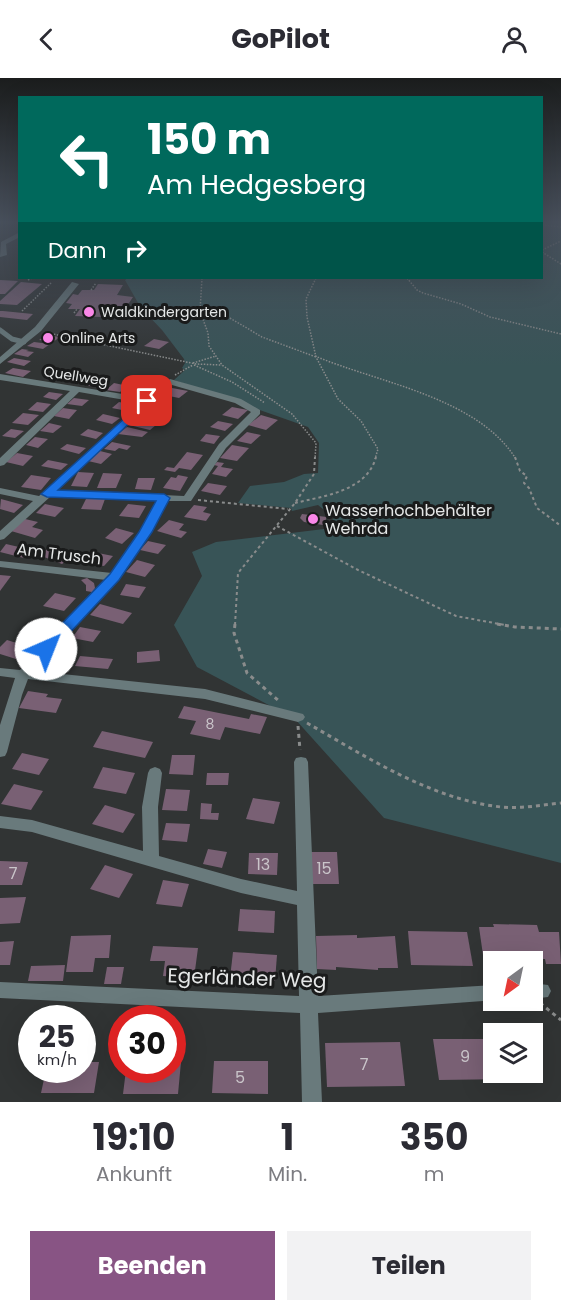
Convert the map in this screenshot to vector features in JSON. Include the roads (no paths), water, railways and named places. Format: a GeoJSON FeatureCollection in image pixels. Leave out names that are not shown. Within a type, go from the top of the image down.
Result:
{"type":"FeatureCollection","features":[{"type":"Feature","properties":{"kind":"street"},"geometry":{"type":"LineString","coordinates":[[0,361],[36,331],[75,284]]}},
{"type":"Feature","properties":{"kind":"street","name":"Quellweg"},"geometry":{"type":"LineString","coordinates":[[0,377],[147,401]]}},
{"type":"Feature","properties":{"kind":"street"},"geometry":{"type":"LineString","coordinates":[[0,491],[44,496],[187,499],[222,446],[257,412],[238,401],[170,382],[147,401],[44,496],[0,537]]}},
{"type":"Feature","properties":{"kind":"street"},"geometry":{"type":"LineString","coordinates":[[0,463],[76,390]]}},
{"type":"Feature","properties":{"kind":"street"},"geometry":{"type":"LineString","coordinates":[[0,752],[15,694],[23,675],[115,577],[164,498]]}},
{"type":"Feature","properties":{"kind":"street","name":"Am Trusch"},"geometry":{"type":"LineString","coordinates":[[0,564],[115,577]]}},
{"type":"Feature","properties":{"kind":"street"},"geometry":{"type":"LineString","coordinates":[[0,672],[205,693],[298,717]]}},
{"type":"Feature","properties":{"kind":"street"},"geometry":{"type":"LineString","coordinates":[[301,754],[312,1102]]}},
{"type":"Feature","properties":{"kind":"street"},"geometry":{"type":"LineString","coordinates":[[151,861],[150,807],[155,773]]}},
{"type":"Feature","properties":{"kind":"street"},"geometry":{"type":"LineString","coordinates":[[0,822],[32,826],[241,886],[305,900]]}},
{"type":"Feature","properties":{"kind":"street","name":"Egerländer Weg"},"geometry":{"type":"LineString","coordinates":[[0,990],[308,1005],[483,994]]}},
{"type":"Feature","properties":{"kind":"lane"},"geometry":{"type":"LineString","coordinates":[[0,330],[12,339],[24,342]]}},
{"type":"Feature","properties":{"kind":"place","name":"Waldkindergarten"},"geometry":{"type":"Point","coordinates":[89,312]}},
{"type":"Feature","properties":{"kind":"place","name":"Online Arts"},"geometry":{"type":"Point","coordinates":[48,338]}},
{"type":"Feature","properties":{"kind":"place","name":"Wasserhochbehälter Wehrda"},"geometry":{"type":"Point","coordinates":[313,519]}}]}
